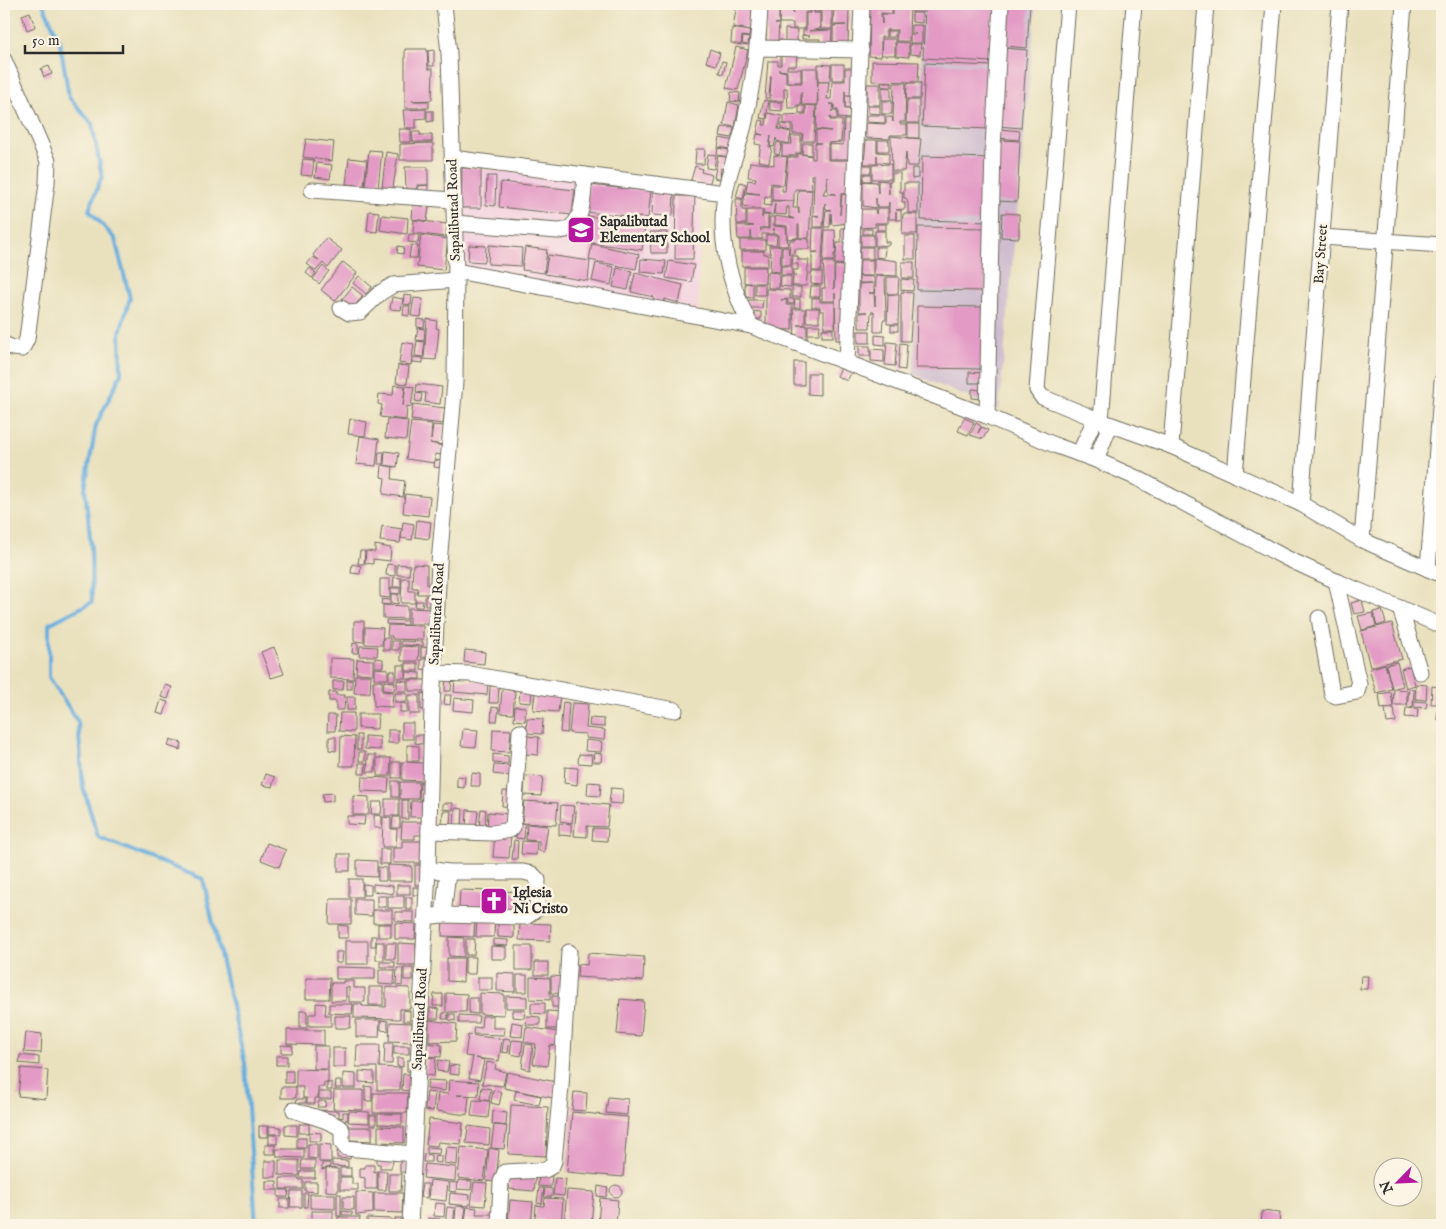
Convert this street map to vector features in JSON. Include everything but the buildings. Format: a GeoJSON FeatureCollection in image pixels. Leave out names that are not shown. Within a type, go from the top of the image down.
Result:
{"type":"FeatureCollection","features":[{"type":"Feature","properties":{"kind":"street","name":"Sapalibutad Road"},"geometry":{"type":"LineString","coordinates":[[410,1225],[428,869],[439,562],[455,382],[456,275],[448,54],[444,4]]}},
{"type":"Feature","properties":{"kind":"street"},"geometry":{"type":"LineString","coordinates":[[751,326],[736,298],[727,268],[723,223],[725,194],[745,123],[759,48],[760,4]]}},
{"type":"Feature","properties":{"kind":"street"},"geometry":{"type":"LineString","coordinates":[[847,362],[862,4]]}},
{"type":"Feature","properties":{"kind":"street"},"geometry":{"type":"LineString","coordinates":[[987,416],[993,147],[1001,4]]}},
{"type":"Feature","properties":{"kind":"street"},"geometry":{"type":"LineString","coordinates":[[1068,4],[1037,390],[1042,396],[1102,422],[1171,446],[1302,504],[1362,540],[1442,575]]}},
{"type":"Feature","properties":{"kind":"street"},"geometry":{"type":"LineString","coordinates":[[1096,460],[1102,422],[1134,4]]}},
{"type":"Feature","properties":{"kind":"street"},"geometry":{"type":"LineString","coordinates":[[1171,446],[1206,4]]}},
{"type":"Feature","properties":{"kind":"street"},"geometry":{"type":"LineString","coordinates":[[1236,475],[1274,4]]}},
{"type":"Feature","properties":{"kind":"street","name":"Bay Street"},"geometry":{"type":"LineString","coordinates":[[1302,504],[1340,4]]}},
{"type":"Feature","properties":{"kind":"street"},"geometry":{"type":"LineString","coordinates":[[1362,540],[1404,4]]}},
{"type":"Feature","properties":{"kind":"street"},"geometry":{"type":"LineString","coordinates":[[759,48],[861,50]]}},
{"type":"Feature","properties":{"kind":"street"},"geometry":{"type":"LineString","coordinates":[[4,60],[48,161],[47,183],[27,338],[22,349],[4,344]]}},
{"type":"Feature","properties":{"kind":"street"},"geometry":{"type":"LineString","coordinates":[[452,158],[725,194]]}},
{"type":"Feature","properties":{"kind":"street"},"geometry":{"type":"LineString","coordinates":[[454,223],[558,230],[570,229],[575,225],[581,210],[585,175]]}},
{"type":"Feature","properties":{"kind":"street"},"geometry":{"type":"LineString","coordinates":[[312,190],[453,200]]}},
{"type":"Feature","properties":{"kind":"street"},"geometry":{"type":"LineString","coordinates":[[1322,238],[1442,245]]}},
{"type":"Feature","properties":{"kind":"street"},"geometry":{"type":"LineString","coordinates":[[342,308],[349,313],[360,312],[380,292],[393,285],[456,275],[751,326],[987,416],[1140,479],[1286,558],[1442,626]]}},
{"type":"Feature","properties":{"kind":"street"},"geometry":{"type":"LineString","coordinates":[[1428,569],[1442,381]]}},
{"type":"Feature","properties":{"kind":"street"},"geometry":{"type":"LineString","coordinates":[[1080,454],[1102,422]]}},
{"type":"Feature","properties":{"kind":"street"},"geometry":{"type":"LineString","coordinates":[[1319,618],[1332,694],[1357,692],[1359,684],[1336,581]]}},
{"type":"Feature","properties":{"kind":"street"},"geometry":{"type":"LineString","coordinates":[[1400,608],[1420,672]]}},
{"type":"Feature","properties":{"kind":"street"},"geometry":{"type":"LineString","coordinates":[[434,673],[470,674],[675,710]]}},
{"type":"Feature","properties":{"kind":"street"},"geometry":{"type":"LineString","coordinates":[[429,831],[493,833],[510,830],[513,827],[520,732]]}},
{"type":"Feature","properties":{"kind":"street"},"geometry":{"type":"LineString","coordinates":[[425,915],[526,917],[537,909],[538,880],[532,874],[448,872],[428,869]]}},
{"type":"Feature","properties":{"kind":"street"},"geometry":{"type":"LineString","coordinates":[[443,915],[448,872]]}},
{"type":"Feature","properties":{"kind":"street"},"geometry":{"type":"LineString","coordinates":[[498,1225],[501,1182],[505,1172],[545,1170],[552,1166],[554,1160],[562,1087],[570,952]]}},
{"type":"Feature","properties":{"kind":"street"},"geometry":{"type":"LineString","coordinates":[[294,1110],[311,1118],[334,1122],[342,1130],[342,1143],[346,1148],[413,1154]]}},
{"type":"Feature","properties":{"kind":"shaded area"},"geometry":{"type":"Polygon","coordinates":[[[923,4],[1036,4],[999,410],[913,374],[923,4]]]}},
{"type":"Feature","properties":{"kind":"shaded area","name":"Sapalibutad Elementary School"},"geometry":{"type":"Polygon","coordinates":[[[459,166],[701,194],[698,314],[463,266],[459,166]]]}},
{"type":"Feature","properties":{"kind":"waterway"},"geometry":{"type":"LineString","coordinates":[[43,4],[60,42],[69,97],[92,124],[102,176],[89,210],[115,239],[130,298],[120,332],[121,374],[96,425],[85,489],[91,546],[92,602],[49,624],[49,677],[78,722],[83,787],[98,837],[203,879],[245,1063],[256,1225]]}},
{"type":"Feature","properties":{"kind":"place","name":"Sapalibutad Elementary School"},"geometry":{"type":"Point","coordinates":[581,230]}},
{"type":"Feature","properties":{"kind":"place","name":"Iglesia Ni Cristo"},"geometry":{"type":"Point","coordinates":[494,901]}}]}
